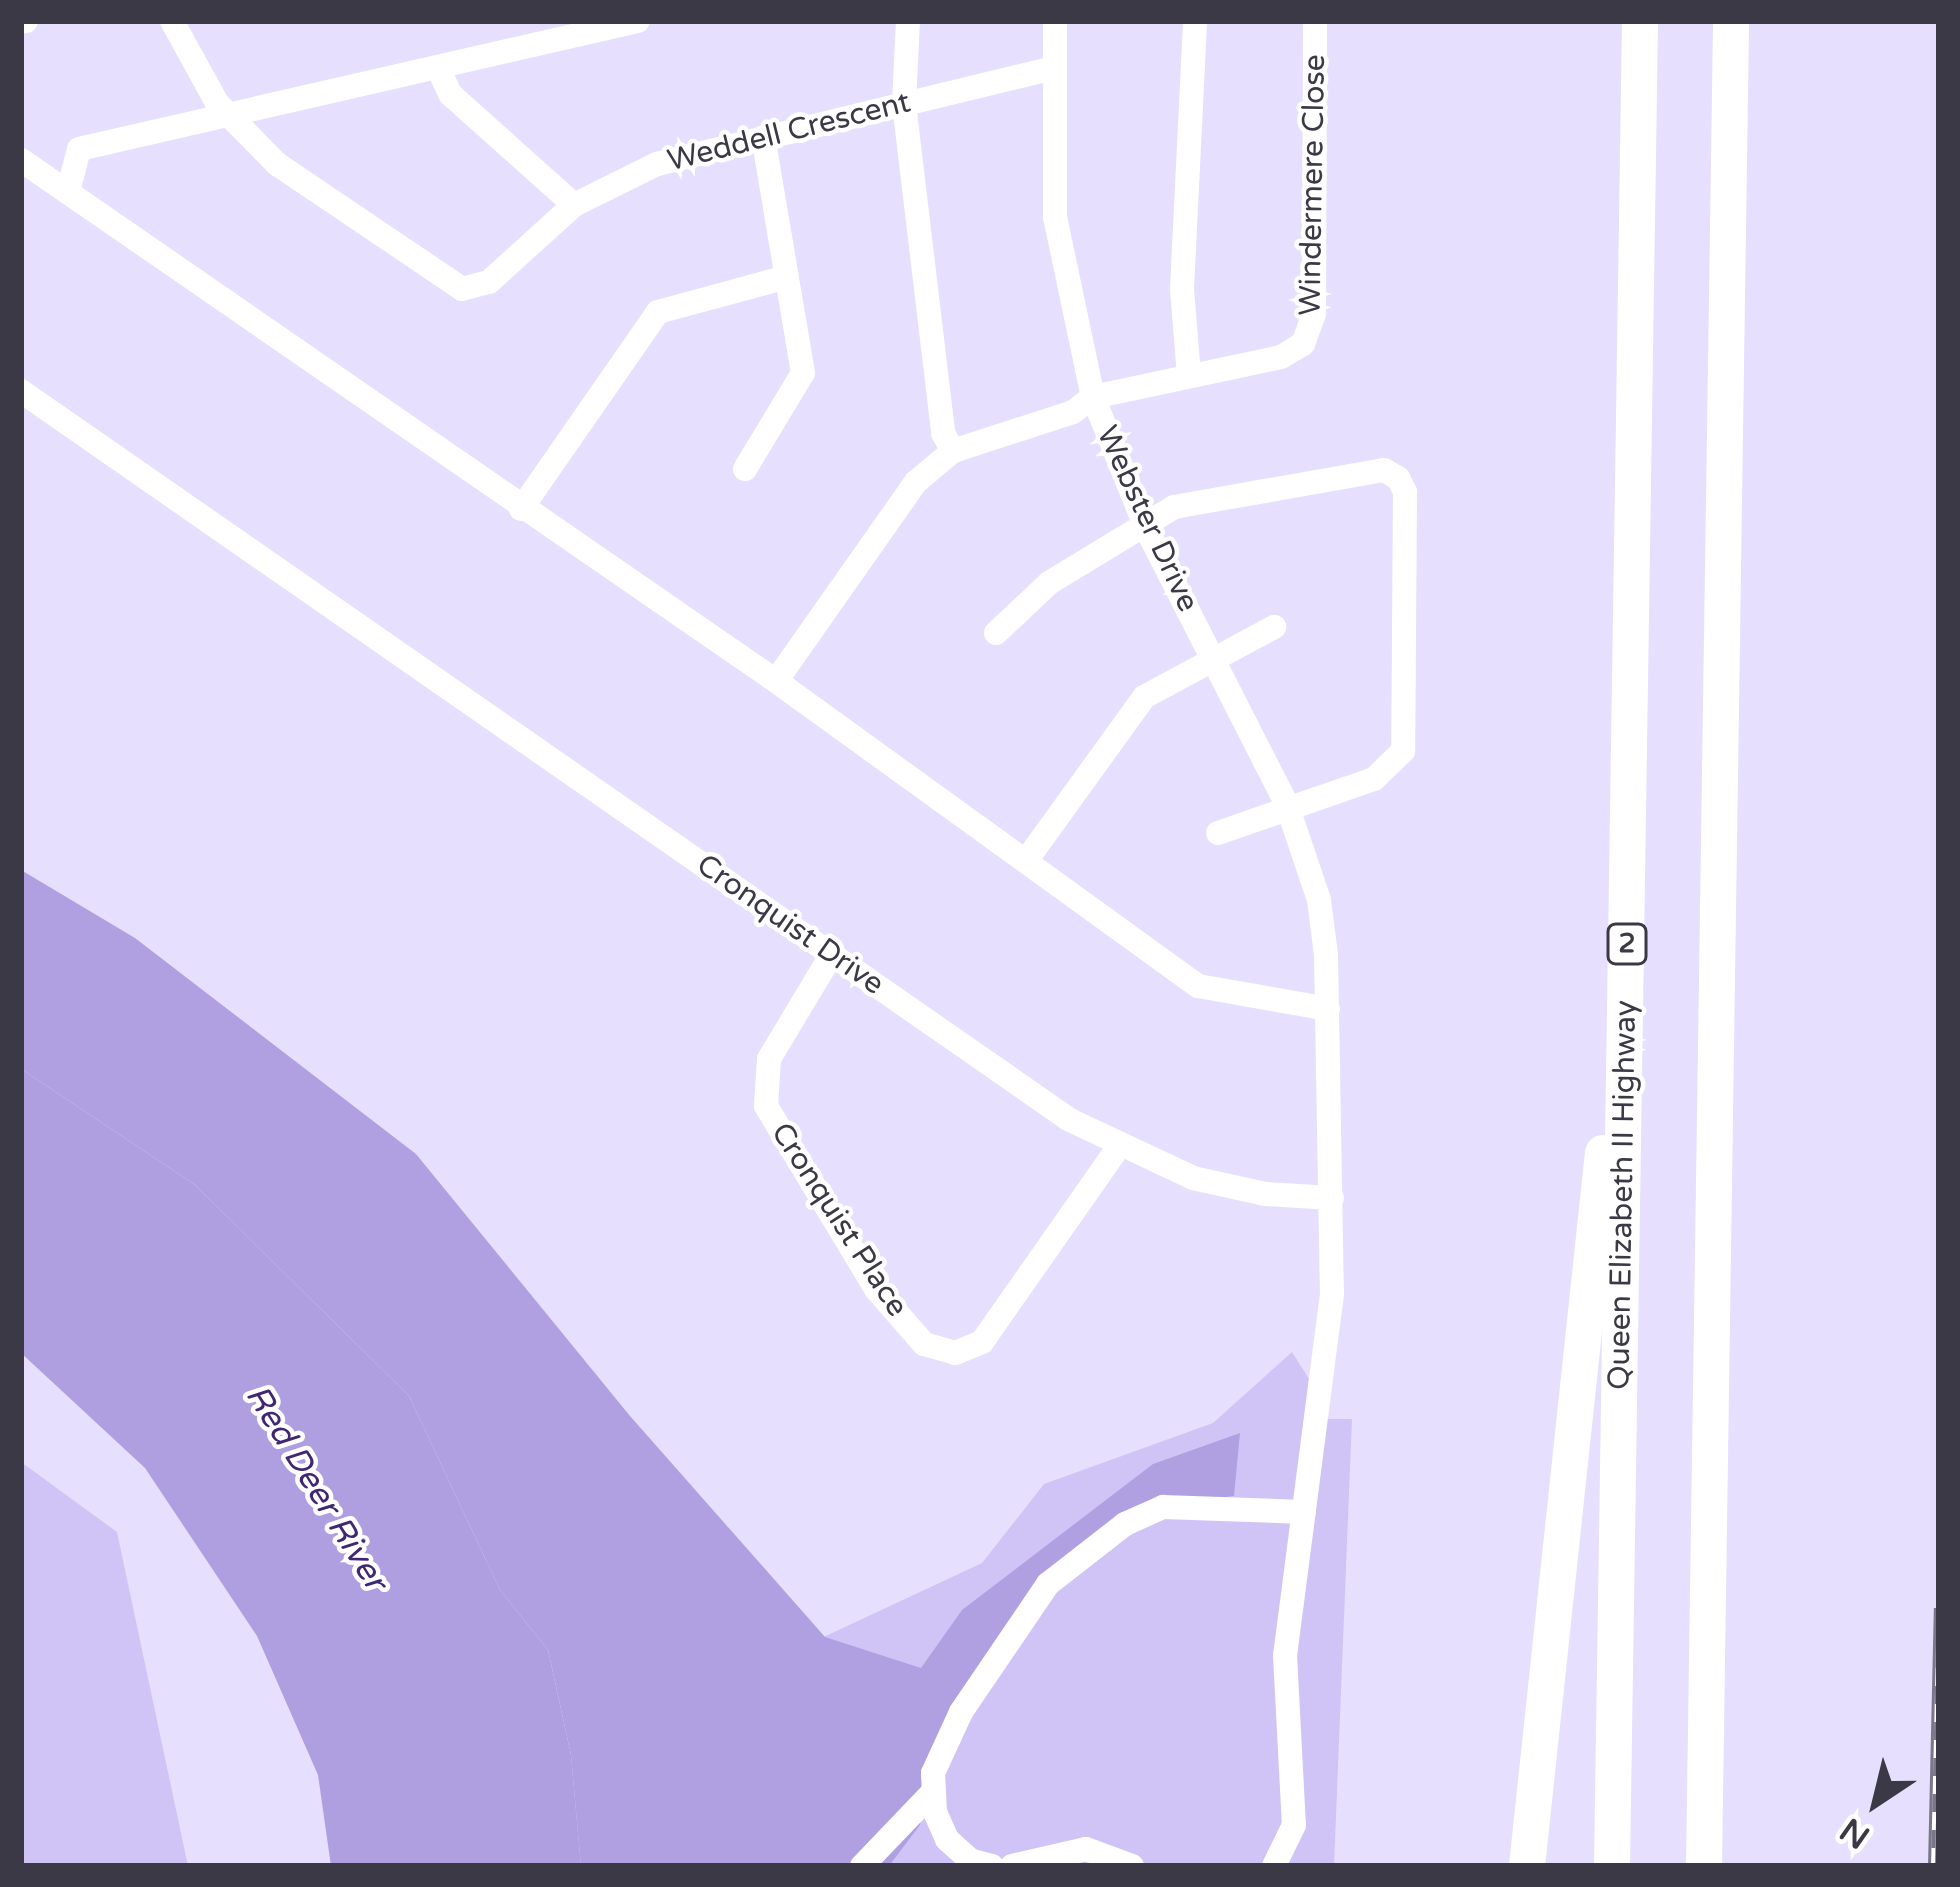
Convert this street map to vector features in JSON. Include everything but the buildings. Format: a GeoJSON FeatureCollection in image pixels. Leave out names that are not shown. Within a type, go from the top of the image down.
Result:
{"type":"FeatureCollection","features":[{"type":"Feature","properties":{"kind":"highway","name":"Queen Elizabeth II Highway"},"geometry":{"type":"LineString","coordinates":[[1612,1866],[1640,21]]}},
{"type":"Feature","properties":{"kind":"highway"},"geometry":{"type":"LineString","coordinates":[[1704,1866],[1731,21]]}},
{"type":"Feature","properties":{"kind":"highway"},"geometry":{"type":"LineString","coordinates":[[1527,1866],[1627,953]]}},
{"type":"Feature","properties":{"kind":"street","name":"Weddell Crescent"},"geometry":{"type":"LineString","coordinates":[[172,21],[230,118],[302,183],[462,289],[502,273],[574,205],[656,164],[1053,68]]}},
{"type":"Feature","properties":{"kind":"street"},"geometry":{"type":"LineString","coordinates":[[68,192],[79,149],[638,21]]}},
{"type":"Feature","properties":{"kind":"street"},"geometry":{"type":"LineString","coordinates":[[776,681],[916,482],[953,451],[943,434],[904,104],[908,21]]}},
{"type":"Feature","properties":{"kind":"street","name":"Webster Drive"},"geometry":{"type":"LineString","coordinates":[[1055,21],[1055,217],[1093,397],[1147,530],[1287,806],[1318,900],[1328,1009],[1332,1198]]}},
{"type":"Feature","properties":{"kind":"street"},"geometry":{"type":"LineString","coordinates":[[1189,376],[1182,289],[1195,21]]}},
{"type":"Feature","properties":{"kind":"street","name":"Windermere Close"},"geometry":{"type":"LineString","coordinates":[[953,451],[1073,412],[1093,397],[1281,358],[1309,337],[1315,21]]}},
{"type":"Feature","properties":{"kind":"street"},"geometry":{"type":"LineString","coordinates":[[438,68],[450,94],[574,205]]}},
{"type":"Feature","properties":{"kind":"street"},"geometry":{"type":"LineString","coordinates":[[745,469],[802,379],[763,137]]}},
{"type":"Feature","properties":{"kind":"street"},"geometry":{"type":"LineString","coordinates":[[21,160],[776,681],[1028,858],[1198,986],[1328,1009]]}},
{"type":"Feature","properties":{"kind":"street"},"geometry":{"type":"LineString","coordinates":[[521,509],[658,312],[783,278]]}},
{"type":"Feature","properties":{"kind":"street","name":"Cronquist Drive"},"geometry":{"type":"LineString","coordinates":[[21,392],[1118,1148],[1228,1187],[1332,1198]]}},
{"type":"Feature","properties":{"kind":"street"},"geometry":{"type":"LineString","coordinates":[[997,633],[1049,583],[1147,530],[1174,507],[1384,470],[1398,478],[1405,492],[1403,752],[1374,779],[1218,833]]}},
{"type":"Feature","properties":{"kind":"street"},"geometry":{"type":"LineString","coordinates":[[1028,858],[1144,697],[1274,627]]}},
{"type":"Feature","properties":{"kind":"street","name":"Cronquist Place"},"geometry":{"type":"LineString","coordinates":[[832,954],[769,1059],[766,1106],[876,1289],[924,1344],[955,1353],[982,1342],[1118,1148]]}},
{"type":"Feature","properties":{"kind":"street"},"geometry":{"type":"LineString","coordinates":[[1274,1866],[1294,1825],[1285,1655],[1332,1294],[1332,1198]]}},
{"type":"Feature","properties":{"kind":"street"},"geometry":{"type":"LineString","coordinates":[[862,1866],[932,1793],[948,1733],[1043,1591],[1126,1524],[1192,1502],[1304,1512]]}},
{"type":"Feature","properties":{"kind":"street"},"geometry":{"type":"LineString","coordinates":[[932,1793],[954,1847],[992,1866]]}},
{"type":"Feature","properties":{"kind":"street"},"geometry":{"type":"LineString","coordinates":[[1012,1866],[1086,1849],[1132,1866]]}},
{"type":"Feature","properties":{"kind":"shaded area"},"geometry":{"type":"Polygon","coordinates":[[[21,870],[135,938],[416,1154],[630,1416],[825,1637],[921,1668],[962,1610],[1153,1464],[1240,1433],[1234,1496],[1182,1502],[1076,1555],[930,1770],[920,1825],[889,1866],[581,1866],[571,1755],[548,1650],[500,1590],[409,1396],[195,1185],[21,1069],[21,870]]]}},
{"type":"Feature","properties":{"kind":"shaded area"},"geometry":{"type":"Polygon","coordinates":[[[1292,1352],[1309,1379],[1306,1419],[1352,1419],[1334,1866],[581,1866],[571,1755],[982,1563],[1044,1484],[1213,1423],[1292,1352]]]}},
{"type":"Feature","properties":{"kind":"shaded area"},"geometry":{"type":"Polygon","coordinates":[[[21,1462],[117,1532],[188,1866],[21,1866],[21,1462]]]}},
{"type":"Feature","properties":{"kind":"water","name":"Red Deer River"},"geometry":{"type":"Polygon","coordinates":[[[21,1069],[195,1185],[409,1396],[500,1590],[548,1650],[571,1755],[581,1866],[331,1866],[318,1775],[257,1636],[145,1468],[21,1353],[21,1069]]]}},
{"type":"Feature","properties":{"kind":"railway"},"geometry":{"type":"LineString","coordinates":[[1933,1866],[1939,1608]]}}]}
